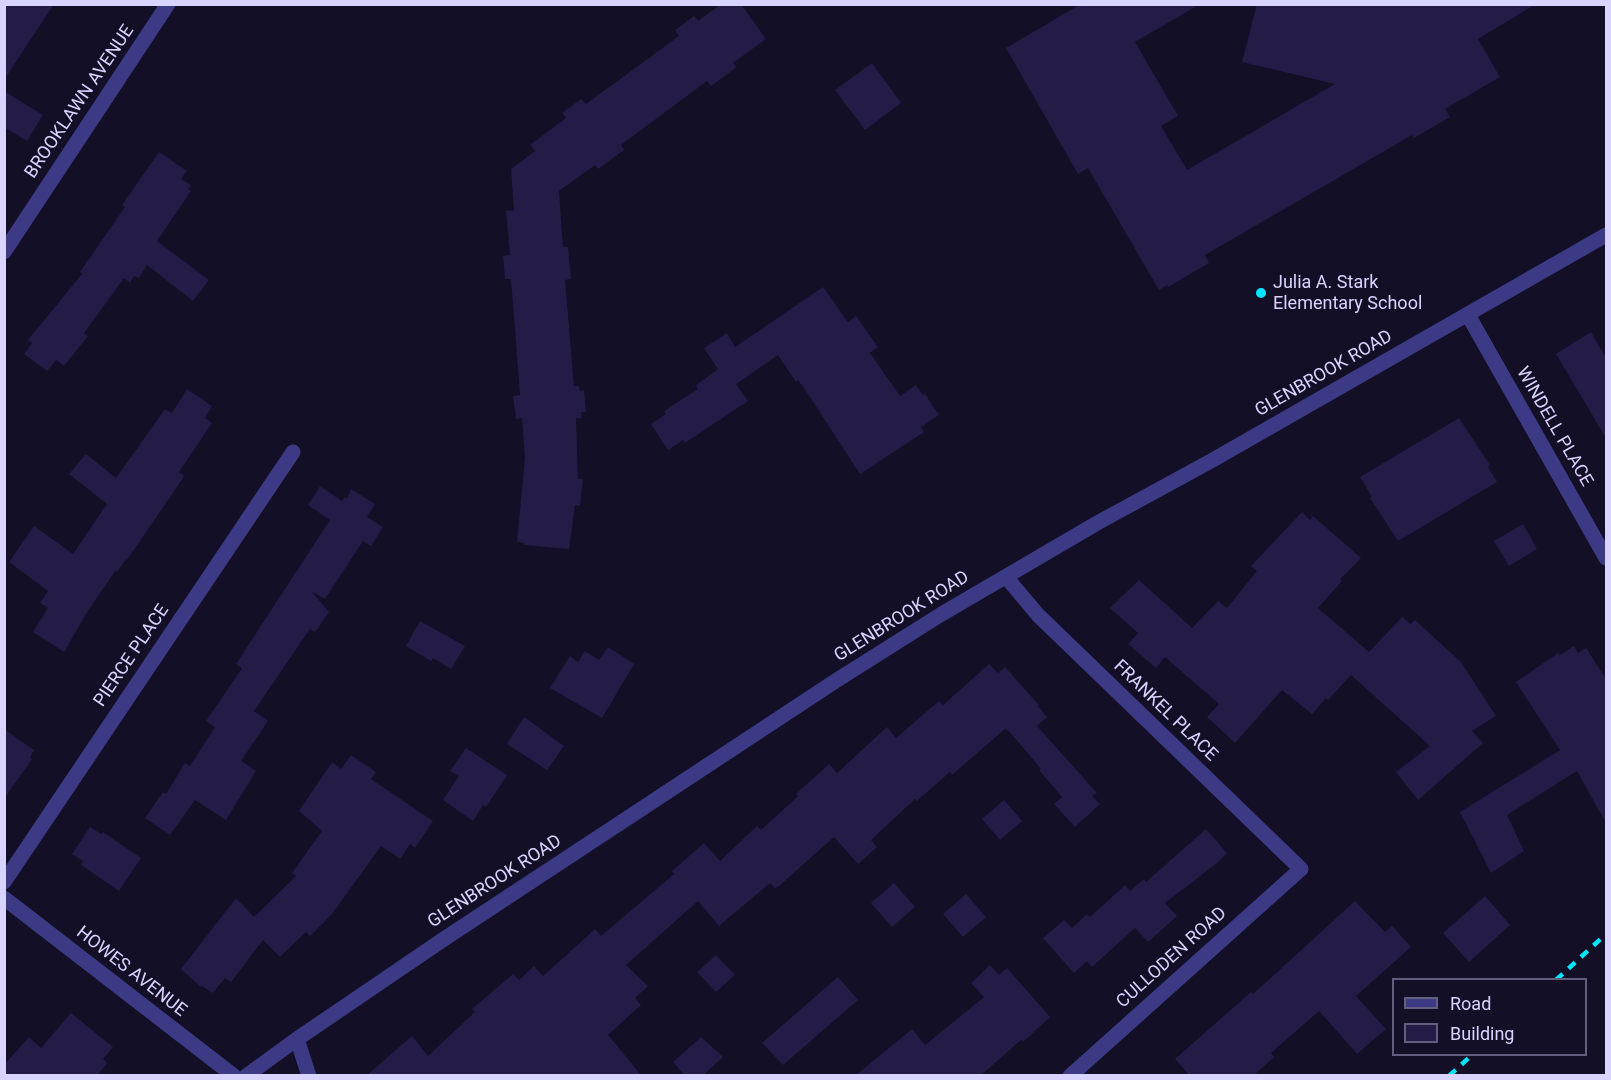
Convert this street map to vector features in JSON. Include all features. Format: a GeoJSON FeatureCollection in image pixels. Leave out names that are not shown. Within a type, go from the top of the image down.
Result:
{"type":"FeatureCollection","features":[{"type":"Feature","properties":{"kind":"street","name":"BROOKLAWN AVENUE"},"geometry":{"type":"LineString","coordinates":[[4,252],[168,4]]}},
{"type":"Feature","properties":{"kind":"street","name":"GLENBROOK ROAD"},"geometry":{"type":"LineString","coordinates":[[246,1076],[454,932],[837,680],[940,615],[1606,235]]}},
{"type":"Feature","properties":{"kind":"street","name":"WINDELL PLACE"},"geometry":{"type":"LineString","coordinates":[[1468,315],[1606,558]]}},
{"type":"Feature","properties":{"kind":"street","name":"PIERCE PLACE"},"geometry":{"type":"LineString","coordinates":[[4,882],[293,452]]}},
{"type":"Feature","properties":{"kind":"street","name":"FRANKEL PLACE"},"geometry":{"type":"LineString","coordinates":[[1006,577],[1038,615],[1301,869]]}},
{"type":"Feature","properties":{"kind":"street","name":"CULLODEN ROAD"},"geometry":{"type":"LineString","coordinates":[[1070,1076],[1301,869]]}},
{"type":"Feature","properties":{"kind":"street","name":"HOWES AVENUE"},"geometry":{"type":"LineString","coordinates":[[4,898],[234,1076]]}},
{"type":"Feature","properties":{"kind":"street"},"geometry":{"type":"LineString","coordinates":[[297,1039],[309,1076]]}},
{"type":"Feature","properties":{"kind":"building"},"geometry":{"type":"Polygon","coordinates":[[[4,4],[54,4],[4,80],[4,4]]]}},
{"type":"Feature","properties":{"kind":"building"},"geometry":{"type":"Polygon","coordinates":[[[721,4],[741,4],[766,39],[733,63],[737,67],[711,86],[707,81],[621,145],[624,150],[598,169],[595,165],[559,191],[563,247],[568,247],[571,279],[565,280],[574,386],[579,386],[580,391],[584,390],[586,412],[581,412],[582,418],[576,418],[578,479],[583,479],[580,506],[575,505],[569,549],[524,545],[524,543],[517,542],[525,458],[522,418],[516,419],[513,396],[520,395],[511,279],[505,279],[503,256],[510,255],[506,211],[514,210],[511,169],[535,151],[530,145],[566,118],[562,113],[581,99],[586,104],[679,36],[675,30],[694,16],[698,21],[721,4]]]}},
{"type":"Feature","properties":{"kind":"building"},"geometry":{"type":"Polygon","coordinates":[[[1081,4],[1200,4],[1135,42],[1178,116],[1161,126],[1187,170],[1335,84],[1242,62],[1257,4],[1536,4],[1478,39],[1500,77],[1445,109],[1450,117],[1414,138],[1412,135],[1205,255],[1209,263],[1159,290],[1088,168],[1078,174],[1006,48],[1081,4]]]}},
{"type":"Feature","properties":{"kind":"building"},"geometry":{"type":"Polygon","coordinates":[[[872,63],[901,103],[865,130],[835,90],[872,63]]]}},
{"type":"Feature","properties":{"kind":"building"},"geometry":{"type":"Polygon","coordinates":[[[4,91],[43,115],[27,141],[4,127],[4,91]]]}},
{"type":"Feature","properties":{"kind":"building"},"geometry":{"type":"Polygon","coordinates":[[[159,152],[187,171],[181,179],[191,185],[188,189],[191,191],[157,241],[209,280],[193,301],[147,265],[139,278],[134,276],[130,283],[124,278],[84,333],[88,336],[64,366],[56,360],[47,371],[24,354],[32,343],[28,340],[82,274],[80,272],[125,207],[122,205],[159,152]]]}},
{"type":"Feature","properties":{"kind":"building"},"geometry":{"type":"Polygon","coordinates":[[[823,287],[848,322],[856,316],[878,347],[870,353],[900,396],[916,385],[923,395],[925,394],[939,415],[921,427],[924,432],[860,474],[808,394],[798,380],[796,382],[778,355],[736,384],[748,401],[685,443],[683,440],[668,450],[651,424],[666,414],[664,411],[698,389],[696,385],[718,369],[704,348],[727,333],[735,347],[823,287]]]}},
{"type":"Feature","properties":{"kind":"building"},"geometry":{"type":"Polygon","coordinates":[[[1591,332],[1606,358],[1606,438],[1556,354],[1591,332]]]}},
{"type":"Feature","properties":{"kind":"building"},"geometry":{"type":"Polygon","coordinates":[[[187,389],[212,406],[205,418],[212,423],[179,472],[184,475],[183,478],[127,560],[117,572],[116,570],[89,609],[64,652],[33,632],[48,608],[40,603],[48,591],[9,562],[34,526],[73,554],[107,504],[69,474],[86,454],[116,478],[165,409],[172,413],[187,389]]]}},
{"type":"Feature","properties":{"kind":"building"},"geometry":{"type":"Polygon","coordinates":[[[1459,418],[1490,465],[1488,467],[1497,482],[1398,541],[1370,498],[1372,497],[1360,477],[1459,418]]]}},
{"type":"Feature","properties":{"kind":"building"},"geometry":{"type":"Polygon","coordinates":[[[320,486],[342,501],[345,497],[347,499],[351,489],[375,504],[367,517],[383,527],[371,546],[363,541],[325,599],[311,591],[329,612],[315,632],[310,629],[254,711],[268,721],[241,761],[256,771],[226,820],[195,800],[170,835],[145,818],[163,792],[166,794],[185,763],[190,766],[215,727],[206,721],[242,668],[236,664],[330,520],[308,505],[320,486]]]}},
{"type":"Feature","properties":{"kind":"building"},"geometry":{"type":"Polygon","coordinates":[[[1302,512],[1310,520],[1313,516],[1361,558],[1340,579],[1342,581],[1318,608],[1369,652],[1402,617],[1411,624],[1415,620],[1461,662],[1496,716],[1472,731],[1483,743],[1418,800],[1396,772],[1430,746],[1351,675],[1312,714],[1282,690],[1235,743],[1207,717],[1219,704],[1165,657],[1156,668],[1128,644],[1138,633],[1110,608],[1139,580],[1192,628],[1218,601],[1227,608],[1257,571],[1251,566],[1302,512]]]}},
{"type":"Feature","properties":{"kind":"building"},"geometry":{"type":"Polygon","coordinates":[[[1523,524],[1537,549],[1509,566],[1494,541],[1523,524]]]}},
{"type":"Feature","properties":{"kind":"building"},"geometry":{"type":"Polygon","coordinates":[[[420,621],[465,646],[451,669],[433,658],[431,661],[406,646],[420,621]]]}},
{"type":"Feature","properties":{"kind":"building"},"geometry":{"type":"Polygon","coordinates":[[[1574,646],[1578,653],[1586,648],[1606,679],[1606,823],[1577,771],[1507,815],[1524,851],[1491,873],[1460,812],[1560,750],[1516,682],[1558,653],[1560,655],[1574,646]]]}},
{"type":"Feature","properties":{"kind":"building"},"geometry":{"type":"Polygon","coordinates":[[[608,647],[634,664],[602,718],[550,688],[570,656],[578,662],[585,651],[599,660],[608,647]]]}},
{"type":"Feature","properties":{"kind":"building"},"geometry":{"type":"Polygon","coordinates":[[[989,664],[998,673],[1005,667],[1039,705],[1047,717],[1037,726],[1097,793],[1092,796],[1100,804],[1075,827],[1054,804],[1062,797],[1039,770],[1041,769],[1005,729],[952,775],[950,772],[917,801],[915,799],[871,840],[877,847],[858,864],[834,837],[779,886],[775,888],[770,883],[719,926],[698,901],[626,965],[648,986],[635,998],[641,1005],[608,1035],[642,1076],[366,1076],[412,1036],[428,1056],[475,1012],[472,1009],[513,974],[519,980],[534,966],[543,976],[595,929],[601,936],[674,874],[672,871],[704,843],[720,861],[757,826],[761,830],[829,764],[837,773],[887,727],[896,738],[939,701],[943,705],[989,664]]]}},
{"type":"Feature","properties":{"kind":"building"},"geometry":{"type":"Polygon","coordinates":[[[524,717],[564,746],[547,770],[507,744],[524,717]]]}},
{"type":"Feature","properties":{"kind":"building"},"geometry":{"type":"Polygon","coordinates":[[[4,729],[34,750],[30,757],[32,759],[4,799],[4,729]]]}},
{"type":"Feature","properties":{"kind":"building"},"geometry":{"type":"Polygon","coordinates":[[[466,748],[507,775],[486,807],[483,805],[473,821],[443,800],[459,776],[450,771],[466,748]]]}},
{"type":"Feature","properties":{"kind":"building"},"geometry":{"type":"Polygon","coordinates":[[[351,755],[376,772],[371,779],[433,821],[415,848],[410,844],[400,859],[381,846],[332,914],[310,936],[306,932],[280,957],[263,940],[231,982],[225,978],[213,993],[201,987],[181,969],[236,898],[254,917],[296,876],[292,873],[322,831],[299,811],[332,762],[341,769],[351,755]]]}},
{"type":"Feature","properties":{"kind":"building"},"geometry":{"type":"Polygon","coordinates":[[[1004,800],[1022,821],[1000,840],[982,819],[1004,800]]]}},
{"type":"Feature","properties":{"kind":"building"},"geometry":{"type":"Polygon","coordinates":[[[90,827],[101,834],[103,832],[141,858],[119,891],[81,865],[83,861],[72,854],[90,827]]]}},
{"type":"Feature","properties":{"kind":"building"},"geometry":{"type":"Polygon","coordinates":[[[1206,829],[1227,853],[1165,903],[1177,916],[1148,942],[1135,928],[1092,967],[1087,961],[1074,973],[1043,938],[1064,920],[1072,928],[1087,914],[1090,917],[1125,885],[1130,891],[1144,879],[1146,882],[1206,829]]]}},
{"type":"Feature","properties":{"kind":"building"},"geometry":{"type":"Polygon","coordinates":[[[894,883],[915,907],[892,927],[871,903],[894,883]]]}},
{"type":"Feature","properties":{"kind":"building"},"geometry":{"type":"Polygon","coordinates":[[[966,894],[986,917],[963,937],[943,914],[966,894]]]}},
{"type":"Feature","properties":{"kind":"building"},"geometry":{"type":"Polygon","coordinates":[[[1485,896],[1510,925],[1469,962],[1443,933],[1485,896]]]}},
{"type":"Feature","properties":{"kind":"building"},"geometry":{"type":"Polygon","coordinates":[[[1355,901],[1385,932],[1392,926],[1411,947],[1356,996],[1386,1029],[1357,1054],[1319,1011],[1271,1053],[1274,1057],[1253,1076],[1190,1076],[1175,1059],[1251,992],[1253,994],[1355,901]]]}},
{"type":"Feature","properties":{"kind":"building"},"geometry":{"type":"Polygon","coordinates":[[[716,955],[735,975],[716,992],[697,972],[716,955]]]}},
{"type":"Feature","properties":{"kind":"building"},"geometry":{"type":"Polygon","coordinates":[[[990,965],[999,975],[1007,968],[1050,1017],[1023,1042],[1021,1040],[980,1076],[855,1076],[912,1029],[925,1045],[984,997],[971,983],[990,965]]]}},
{"type":"Feature","properties":{"kind":"building"},"geometry":{"type":"Polygon","coordinates":[[[838,977],[858,1000],[783,1065],[762,1043],[838,977]]]}},
{"type":"Feature","properties":{"kind":"building"},"geometry":{"type":"Polygon","coordinates":[[[71,1013],[113,1047],[103,1059],[107,1063],[97,1076],[4,1076],[4,1065],[29,1037],[41,1048],[71,1013]]]}},
{"type":"Feature","properties":{"kind":"building"},"geometry":{"type":"Polygon","coordinates":[[[701,1037],[723,1057],[702,1076],[685,1076],[673,1062],[701,1037]]]}},
{"type":"Feature","properties":{"kind":"railway"},"geometry":{"type":"LineString","coordinates":[[1558,978],[1606,934]]}},
{"type":"Feature","properties":{"kind":"railway"},"geometry":{"type":"LineString","coordinates":[[1449,1076],[1471,1056]]}},
{"type":"Feature","properties":{"kind":"place","name":"Julia A. Stark Elementary School"},"geometry":{"type":"Point","coordinates":[1261,293]}}]}
